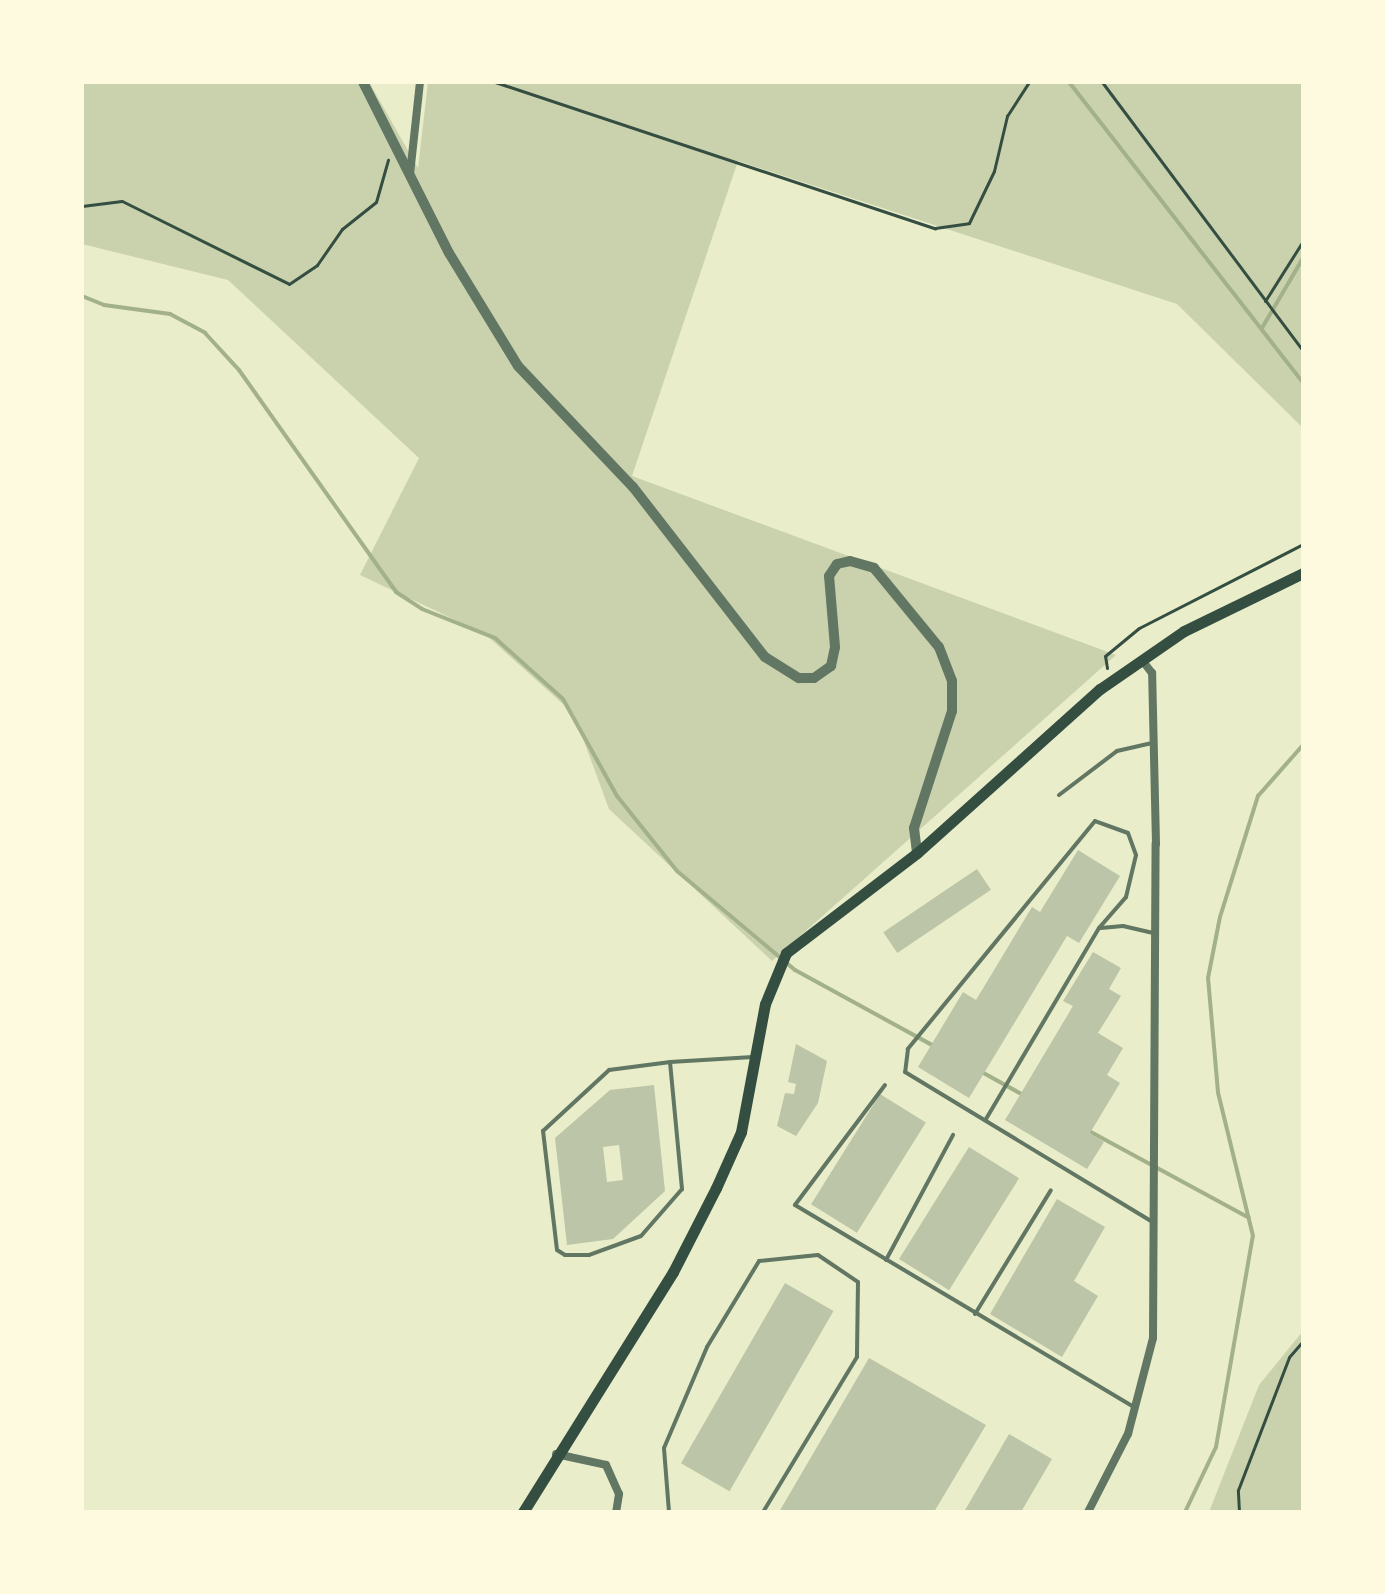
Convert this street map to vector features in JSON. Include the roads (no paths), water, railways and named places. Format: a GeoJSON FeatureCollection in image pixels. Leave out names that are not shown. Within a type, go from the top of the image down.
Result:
{"type":"FeatureCollection","features":[{"type":"Feature","properties":{"kind":"main road"},"geometry":{"type":"LineString","coordinates":[[523,1512],[555,1454],[673,1272],[716,1188],[741,1132],[753,1057],[779,965],[786,953],[917,853],[1110,684],[1142,660],[1184,631],[1303,573]]}},
{"type":"Feature","properties":{"kind":"street"},"geometry":{"type":"LineString","coordinates":[[363,82],[468,287],[518,366],[633,487],[776,667],[807,678],[831,666],[835,647],[829,576],[837,564],[850,561],[874,568],[939,647],[952,681],[952,711],[914,828],[917,853]]}},
{"type":"Feature","properties":{"kind":"street"},"geometry":{"type":"LineString","coordinates":[[410,174],[420,82]]}},
{"type":"Feature","properties":{"kind":"street"},"geometry":{"type":"LineString","coordinates":[[1088,1512],[1128,1434],[1153,1338],[1154,743],[1152,673],[1142,660]]}},
{"type":"Feature","properties":{"kind":"street"},"geometry":{"type":"LineString","coordinates":[[555,1454],[585,1456],[606,1465],[619,1494],[616,1512]]}},
{"type":"Feature","properties":{"kind":"lane"},"geometry":{"type":"LineString","coordinates":[[1059,795],[1117,751],[1154,743]]}},
{"type":"Feature","properties":{"kind":"lane"},"geometry":{"type":"LineString","coordinates":[[986,1119],[1099,928],[1126,897],[1136,855],[1128,833],[1095,821],[908,1049],[905,1072],[1153,1223]]}},
{"type":"Feature","properties":{"kind":"lane"},"geometry":{"type":"LineString","coordinates":[[1099,928],[1123,926],[1153,933]]}},
{"type":"Feature","properties":{"kind":"lane"},"geometry":{"type":"LineString","coordinates":[[670,1062],[682,1189],[641,1236],[589,1255],[565,1255],[557,1250],[543,1131],[609,1070],[670,1062],[753,1057]]}},
{"type":"Feature","properties":{"kind":"lane"},"geometry":{"type":"LineString","coordinates":[[885,1085],[795,1205],[1135,1408]]}},
{"type":"Feature","properties":{"kind":"lane"},"geometry":{"type":"LineString","coordinates":[[886,1261],[953,1135]]}},
{"type":"Feature","properties":{"kind":"lane"},"geometry":{"type":"LineString","coordinates":[[975,1315],[1051,1190]]}},
{"type":"Feature","properties":{"kind":"lane"},"geometry":{"type":"LineString","coordinates":[[669,1512],[664,1448],[707,1347],[759,1261],[818,1255],[858,1282],[857,1357],[763,1512]]}},
{"type":"Feature","properties":{"kind":"waterway"},"geometry":{"type":"LineString","coordinates":[[1069,82],[1303,383]]}},
{"type":"Feature","properties":{"kind":"waterway"},"geometry":{"type":"LineString","coordinates":[[1262,328],[1303,258]]}},
{"type":"Feature","properties":{"kind":"waterway"},"geometry":{"type":"LineString","coordinates":[[82,296],[104,305],[170,314],[205,333],[239,370],[396,592],[422,609],[495,638],[563,699],[617,796],[677,871],[795,970],[934,1046]]}},
{"type":"Feature","properties":{"kind":"waterway"},"geometry":{"type":"LineString","coordinates":[[1185,1512],[1216,1447],[1253,1236],[1218,1092],[1208,978],[1220,917],[1258,796],[1303,745]]}},
{"type":"Feature","properties":{"kind":"waterway"},"geometry":{"type":"LineString","coordinates":[[980,1071],[1025,1096]]}},
{"type":"Feature","properties":{"kind":"waterway"},"geometry":{"type":"LineString","coordinates":[[1089,1131],[1249,1218]]}}]}
